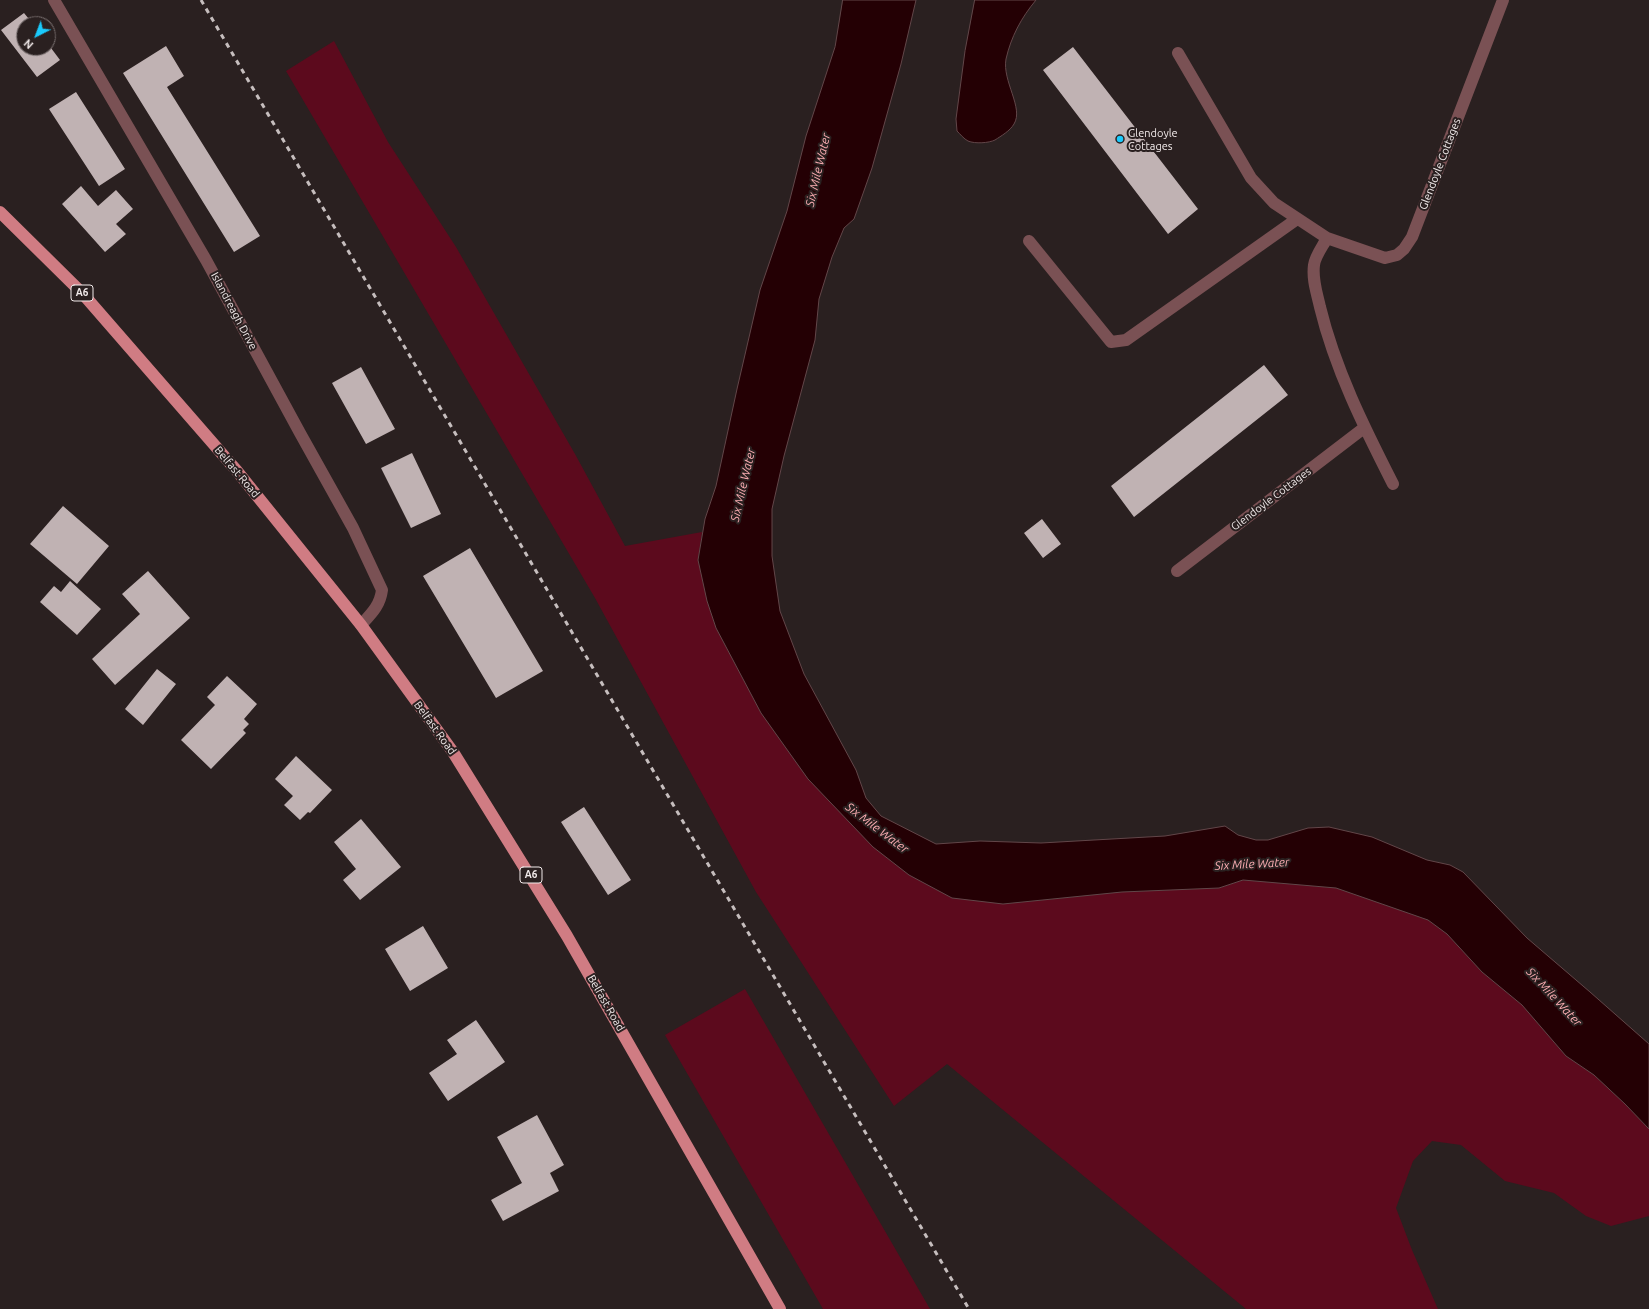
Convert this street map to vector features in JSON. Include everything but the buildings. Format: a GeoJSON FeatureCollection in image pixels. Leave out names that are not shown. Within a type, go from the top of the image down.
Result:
{"type":"FeatureCollection","features":[{"type":"Feature","properties":{"kind":"main road","name":"Belfast Road"},"geometry":{"type":"LineString","coordinates":[[0,212],[83,294],[237,471],[361,625],[453,752],[568,936],[780,1309]]}},
{"type":"Feature","properties":{"kind":"street","name":"Islandreagh Drive"},"geometry":{"type":"LineString","coordinates":[[54,0],[206,260],[353,528],[382,590],[376,609],[361,625]]}},
{"type":"Feature","properties":{"kind":"street","name":"Glendoyle Cottages"},"geometry":{"type":"LineString","coordinates":[[1178,53],[1251,178],[1274,203],[1327,238],[1385,258],[1397,255],[1404,249],[1412,237],[1503,0]]}},
{"type":"Feature","properties":{"kind":"street"},"geometry":{"type":"LineString","coordinates":[[1029,241],[1111,342],[1126,340],[1297,219]]}},
{"type":"Feature","properties":{"kind":"street"},"geometry":{"type":"LineString","coordinates":[[1327,238],[1314,264],[1313,280],[1325,328],[1348,391],[1364,428],[1393,484]]}},
{"type":"Feature","properties":{"kind":"street","name":"Glendoyle Cottages"},"geometry":{"type":"LineString","coordinates":[[1177,570],[1364,428]]}},
{"type":"Feature","properties":{"kind":"shaded area"},"geometry":{"type":"Polygon","coordinates":[[[334,41],[388,142],[456,247],[575,454],[625,546],[702,532],[698,560],[808,779],[1003,904],[1122,892],[1219,888],[1243,880],[1336,888],[1428,920],[1447,934],[1482,972],[1522,1005],[1566,1056],[1594,1075],[1649,1129],[1649,1216],[1611,1226],[1586,1216],[1554,1193],[1505,1181],[1461,1145],[1432,1141],[1413,1161],[1396,1208],[1412,1250],[1438,1309],[1246,1309],[947,1064],[894,1106],[756,892],[595,598],[286,71],[334,41]]]}},
{"type":"Feature","properties":{"kind":"shaded area"},"geometry":{"type":"Polygon","coordinates":[[[745,989],[930,1309],[823,1309],[665,1035],[745,989]]]}},
{"type":"Feature","properties":{"kind":"water","name":"Six Mile Water"},"geometry":{"type":"Polygon","coordinates":[[[843,0],[916,0],[901,64],[872,168],[854,219],[844,228],[832,257],[819,299],[815,340],[784,456],[772,509],[772,556],[780,611],[804,674],[856,770],[866,798],[881,816],[936,844],[980,841],[1041,843],[1165,836],[1225,826],[1238,835],[1256,840],[1268,840],[1308,828],[1329,827],[1372,837],[1427,860],[1450,865],[1463,872],[1527,938],[1649,1044],[1649,1129],[1594,1075],[1566,1056],[1522,1005],[1482,972],[1447,934],[1428,920],[1336,888],[1243,880],[1219,888],[1122,892],[1003,904],[952,898],[909,875],[873,847],[808,779],[761,713],[716,628],[707,601],[698,560],[705,519],[716,486],[760,290],[787,211],[806,136],[835,47],[843,0]]]}},
{"type":"Feature","properties":{"kind":"water"},"geometry":{"type":"Polygon","coordinates":[[[975,0],[1036,0],[1017,28],[1006,59],[1007,76],[1016,110],[1014,124],[1008,131],[995,140],[982,143],[974,143],[964,138],[957,131],[956,119],[965,51],[975,0]]]}},
{"type":"Feature","properties":{"kind":"railway"},"geometry":{"type":"LineString","coordinates":[[201,0],[969,1309]]}},
{"type":"Feature","properties":{"kind":"place","name":"Glendoyle Cottages"},"geometry":{"type":"Point","coordinates":[1120,139]}}]}
